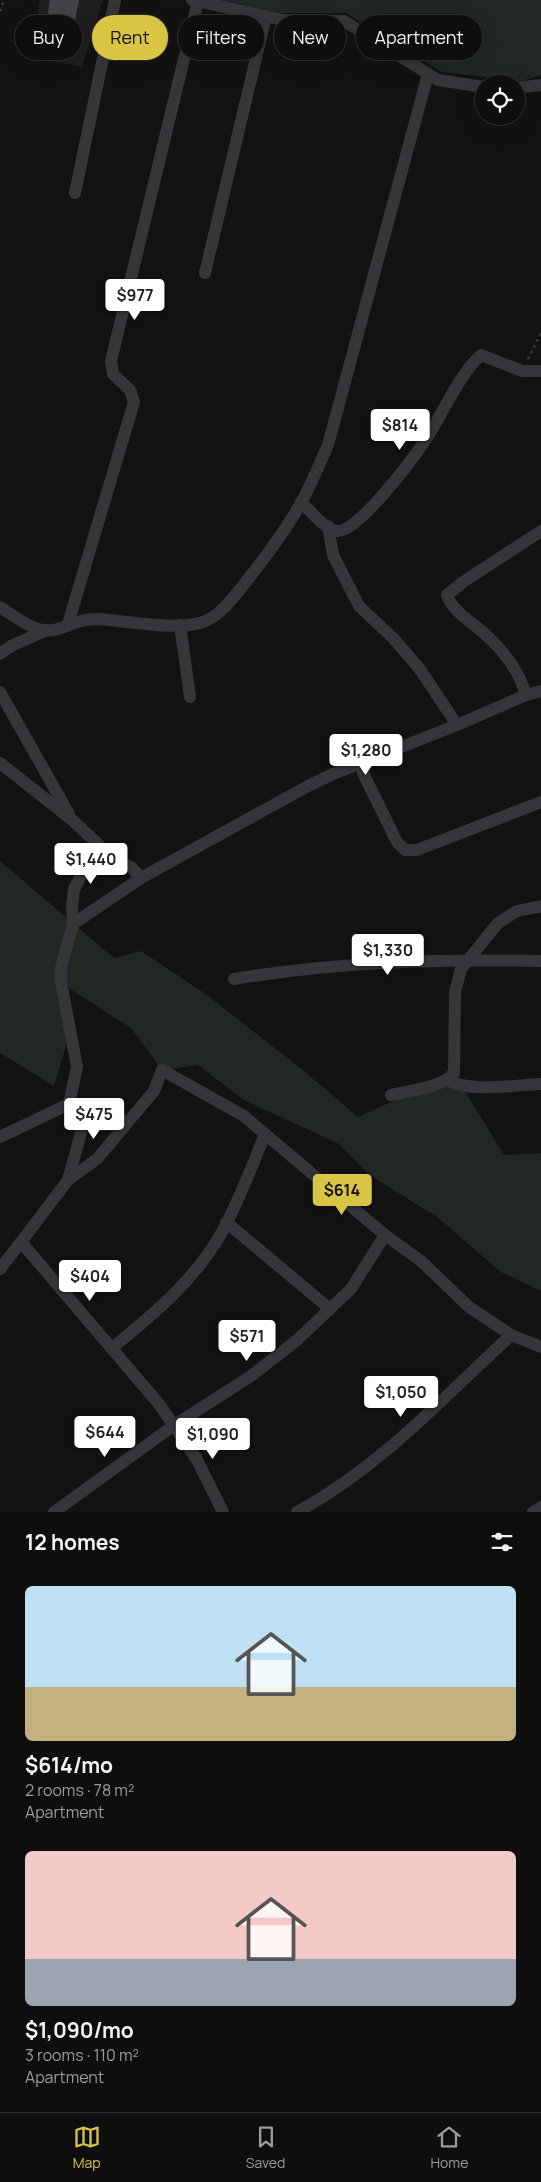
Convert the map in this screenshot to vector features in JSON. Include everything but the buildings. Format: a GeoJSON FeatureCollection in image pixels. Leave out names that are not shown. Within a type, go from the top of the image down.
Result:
{"type":"FeatureCollection","features":[{"type":"Feature","properties":{"kind":"street"},"geometry":{"type":"LineString","coordinates":[[75,193],[115,0]]}},
{"type":"Feature","properties":{"kind":"street"},"geometry":{"type":"LineString","coordinates":[[68,624],[134,402],[130,390],[113,374],[111,361],[195,1],[283,20],[344,21],[438,80],[475,86]]}},
{"type":"Feature","properties":{"kind":"street"},"geometry":{"type":"LineString","coordinates":[[205,273],[266,16]]}},
{"type":"Feature","properties":{"kind":"street"},"geometry":{"type":"LineString","coordinates":[[0,607],[36,628],[47,630],[57,629],[79,620],[96,619],[180,625],[202,622],[213,618],[221,610],[272,549],[302,502],[328,445],[428,74]]}},
{"type":"Feature","properties":{"kind":"street"},"geometry":{"type":"LineString","coordinates":[[525,87],[541,85]]}},
{"type":"Feature","properties":{"kind":"street"},"geometry":{"type":"LineString","coordinates":[[302,502],[336,531],[342,531],[352,526],[375,502],[421,446],[466,374],[481,355],[522,371],[541,371]]}},
{"type":"Feature","properties":{"kind":"street"},"geometry":{"type":"LineString","coordinates":[[328,526],[333,555],[359,606],[393,638],[419,668],[457,725]]}},
{"type":"Feature","properties":{"kind":"street"},"geometry":{"type":"LineString","coordinates":[[526,695],[521,677],[505,655],[487,636],[454,608],[447,595],[462,582],[541,531]]}},
{"type":"Feature","properties":{"kind":"street"},"geometry":{"type":"LineString","coordinates":[[180,625],[190,697]]}},
{"type":"Feature","properties":{"kind":"street"},"geometry":{"type":"LineString","coordinates":[[0,654],[11,646],[47,630]]}},
{"type":"Feature","properties":{"kind":"street"},"geometry":{"type":"LineString","coordinates":[[73,924],[141,878],[230,827],[280,803],[308,786],[526,695],[541,691]]}},
{"type":"Feature","properties":{"kind":"street"},"geometry":{"type":"LineString","coordinates":[[0,692],[71,819]]}},
{"type":"Feature","properties":{"kind":"street"},"geometry":{"type":"LineString","coordinates":[[0,763],[71,819],[98,844],[108,857],[131,867],[141,878]]}},
{"type":"Feature","properties":{"kind":"street"},"geometry":{"type":"LineString","coordinates":[[362,763],[363,772],[397,842],[405,850],[417,850],[541,802]]}},
{"type":"Feature","properties":{"kind":"street"},"geometry":{"type":"LineString","coordinates":[[68,1180],[81,1133],[79,1122],[69,1104],[77,1067],[61,982],[61,968],[73,924],[74,889],[98,844]]}},
{"type":"Feature","properties":{"kind":"street"},"geometry":{"type":"LineString","coordinates":[[391,1095],[448,1080],[454,1073],[457,978],[461,969],[498,923],[517,911],[541,906]]}},
{"type":"Feature","properties":{"kind":"street"},"geometry":{"type":"LineString","coordinates":[[234,979],[286,970],[361,963],[468,959],[541,961]]}},
{"type":"Feature","properties":{"kind":"street"},"geometry":{"type":"LineString","coordinates":[[0,1269],[68,1180],[97,1160],[154,1091],[162,1070],[244,1116],[385,1235],[421,1261],[468,1307],[511,1335],[541,1346]]}},
{"type":"Feature","properties":{"kind":"street"},"geometry":{"type":"LineString","coordinates":[[448,1080],[462,1086],[474,1087],[541,1084]]}},
{"type":"Feature","properties":{"kind":"street"},"geometry":{"type":"LineString","coordinates":[[0,1137],[69,1104]]}},
{"type":"Feature","properties":{"kind":"street"},"geometry":{"type":"LineString","coordinates":[[79,1122],[96,1126],[120,1124],[131,1119]]}},
{"type":"Feature","properties":{"kind":"street"},"geometry":{"type":"LineString","coordinates":[[112,1348],[166,1303],[192,1275],[208,1254],[226,1222],[265,1134]]}},
{"type":"Feature","properties":{"kind":"street"},"geometry":{"type":"LineString","coordinates":[[226,1222],[330,1309]]}},
{"type":"Feature","properties":{"kind":"street"},"geometry":{"type":"LineString","coordinates":[[54,1512],[173,1426],[251,1376],[296,1341],[359,1278],[385,1235]]}},
{"type":"Feature","properties":{"kind":"street"},"geometry":{"type":"LineString","coordinates":[[22,1242],[159,1404],[200,1465],[223,1512]]}},
{"type":"Feature","properties":{"kind":"street"},"geometry":{"type":"LineString","coordinates":[[297,1512],[337,1488],[369,1464],[511,1335]]}},
{"type":"Feature","properties":{"kind":"street"},"geometry":{"type":"LineString","coordinates":[[533,1512],[541,1507]]}},
{"type":"Feature","properties":{"kind":"path"},"geometry":{"type":"LineString","coordinates":[[0,11],[4,0]]}},
{"type":"Feature","properties":{"kind":"path"},"geometry":{"type":"LineString","coordinates":[[522,371],[541,334]]}},
{"type":"Feature","properties":{"kind":"shaded area"},"geometry":{"type":"Polygon","coordinates":[[[40,0],[103,0],[98,15],[92,15],[92,35],[82,67],[46,60],[82,60],[82,15],[38,15],[40,0]]]}},
{"type":"Feature","properties":{"kind":"shaded area"},"geometry":{"type":"Polygon","coordinates":[[[221,0],[541,0],[541,75],[525,80],[525,75],[475,76],[442,72],[422,60],[482,60],[482,15],[356,15],[356,19],[346,13],[280,13],[221,0]]]}},
{"type":"Feature","properties":{"kind":"shaded area"},"geometry":{"type":"Polygon","coordinates":[[[0,861],[114,958],[141,951],[207,995],[309,1075],[358,1117],[454,1073],[504,1155],[541,1153],[541,1291],[501,1272],[437,1217],[371,1176],[339,1144],[244,1100],[198,1065],[162,1070],[131,1028],[61,983],[71,1029],[54,1086],[0,1053],[0,861]]]}}]}
